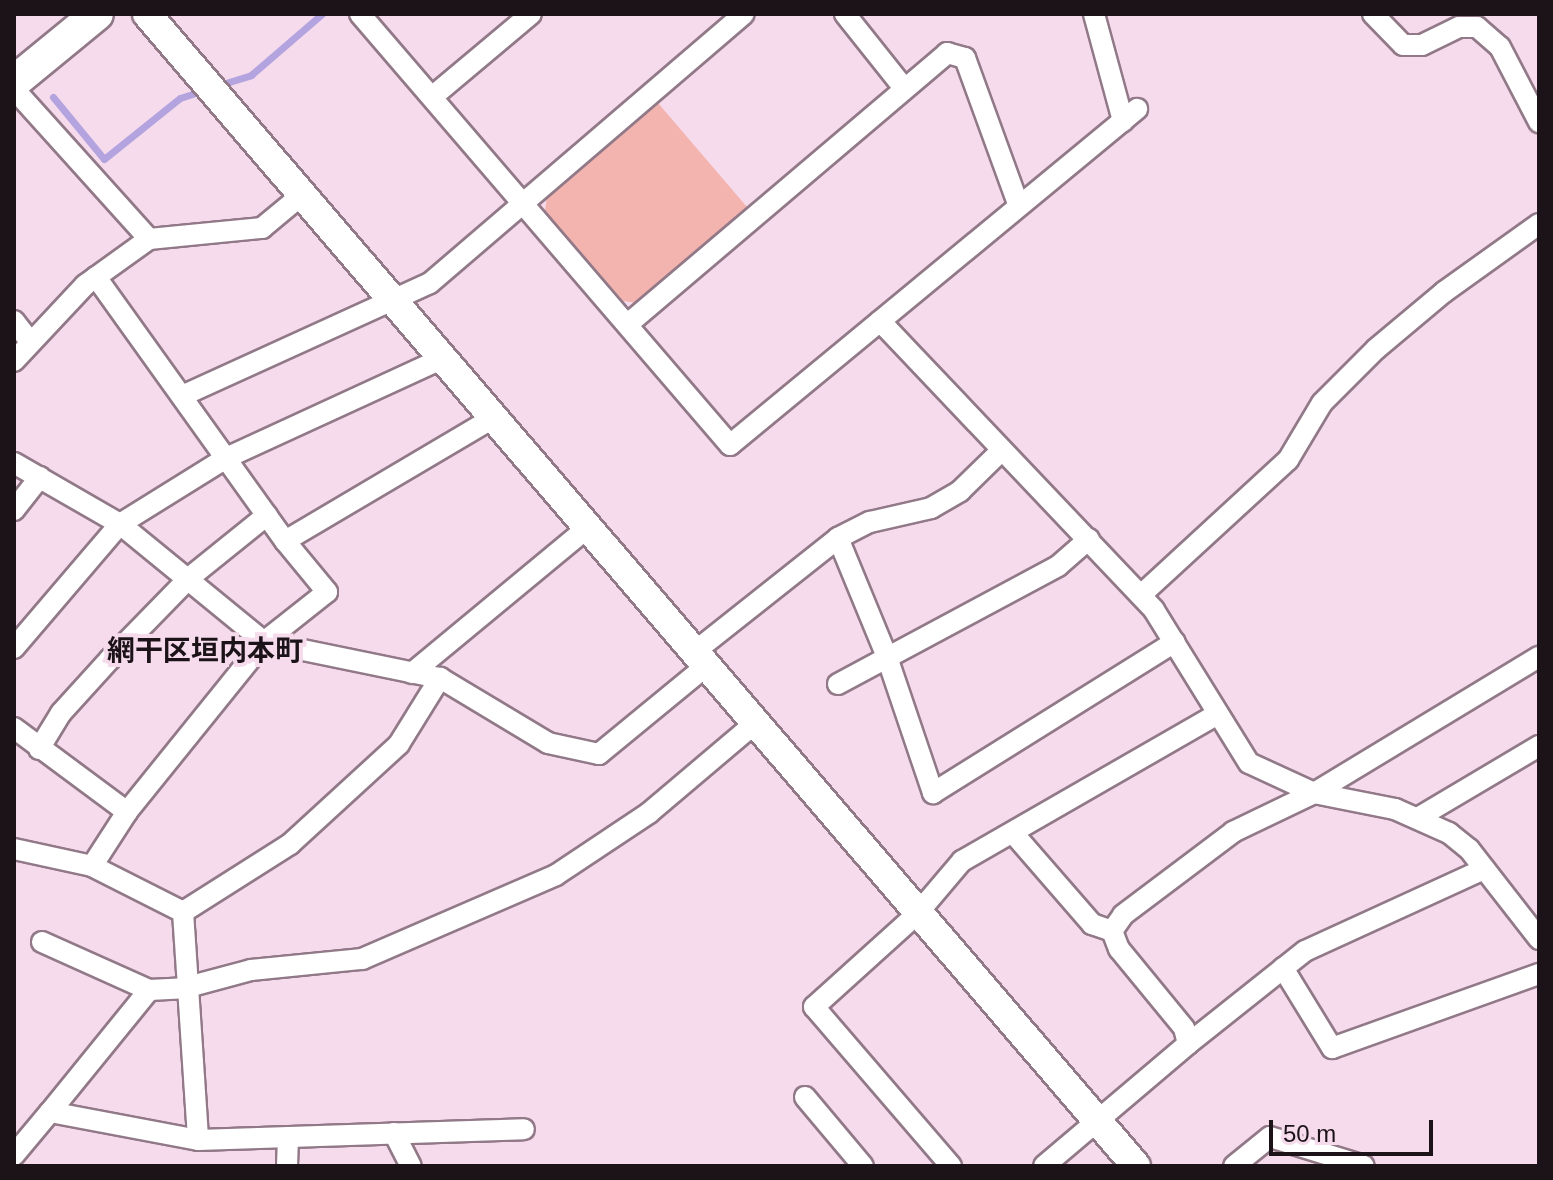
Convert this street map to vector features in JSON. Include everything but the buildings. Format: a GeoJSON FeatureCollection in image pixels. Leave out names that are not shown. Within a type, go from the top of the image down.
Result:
{"type":"FeatureCollection","features":[{"type":"Feature","properties":{"kind":"main road"},"geometry":{"type":"LineString","coordinates":[[14,82],[97,14]]}},
{"type":"Feature","properties":{"kind":"street"},"geometry":{"type":"LineString","coordinates":[[147,14],[1136,1166]]}},
{"type":"Feature","properties":{"kind":"street"},"geometry":{"type":"LineString","coordinates":[[360,14],[730,445],[1018,204],[1130,115],[1094,14]]}},
{"type":"Feature","properties":{"kind":"street"},"geometry":{"type":"LineString","coordinates":[[432,97],[531,14]]}},
{"type":"Feature","properties":{"kind":"street"},"geometry":{"type":"LineString","coordinates":[[184,395],[397,302],[430,283],[744,14]]}},
{"type":"Feature","properties":{"kind":"street"},"geometry":{"type":"LineString","coordinates":[[845,14],[903,87]]}},
{"type":"Feature","properties":{"kind":"street"},"geometry":{"type":"LineString","coordinates":[[1373,14],[1403,45],[1422,45],[1459,27],[1477,27],[1500,47],[1539,122]]}},
{"type":"Feature","properties":{"kind":"street"},"geometry":{"type":"LineString","coordinates":[[628,324],[903,87],[947,53],[965,58],[1018,204]]}},
{"type":"Feature","properties":{"kind":"street"},"geometry":{"type":"LineString","coordinates":[[14,89],[149,239]]}},
{"type":"Feature","properties":{"kind":"street"},"geometry":{"type":"LineString","coordinates":[[14,361],[29,340],[96,277],[149,239],[262,228],[303,194]]}},
{"type":"Feature","properties":{"kind":"street"},"geometry":{"type":"LineString","coordinates":[[1141,595],[1288,460],[1322,403],[1376,349],[1444,292],[1539,224]]}},
{"type":"Feature","properties":{"kind":"street"},"geometry":{"type":"LineString","coordinates":[[92,866],[127,812],[264,642],[327,592],[285,541],[184,395],[96,277]]}},
{"type":"Feature","properties":{"kind":"street"},"geometry":{"type":"LineString","coordinates":[[14,321],[29,340]]}},
{"type":"Feature","properties":{"kind":"street"},"geometry":{"type":"LineString","coordinates":[[880,321],[1000,452],[1141,595],[1175,642],[1249,763],[1314,793],[1421,816],[1469,849],[1539,939]]}},
{"type":"Feature","properties":{"kind":"street"},"geometry":{"type":"LineString","coordinates":[[14,648],[120,524],[226,458],[443,358]]}},
{"type":"Feature","properties":{"kind":"street"},"geometry":{"type":"LineString","coordinates":[[285,541],[493,418]]}},
{"type":"Feature","properties":{"kind":"street"},"geometry":{"type":"LineString","coordinates":[[14,463],[120,524],[264,642],[440,678],[548,743],[599,754],[699,660],[838,538],[870,522],[931,508],[960,491],[1000,452]]}},
{"type":"Feature","properties":{"kind":"street"},"geometry":{"type":"LineString","coordinates":[[14,510],[40,477]]}},
{"type":"Feature","properties":{"kind":"street"},"geometry":{"type":"LineString","coordinates":[[39,749],[61,713],[189,578],[267,515]]}},
{"type":"Feature","properties":{"kind":"street"},"geometry":{"type":"LineString","coordinates":[[412,673],[586,529]]}},
{"type":"Feature","properties":{"kind":"street"},"geometry":{"type":"LineString","coordinates":[[838,538],[887,657],[933,793],[1175,642]]}},
{"type":"Feature","properties":{"kind":"street"},"geometry":{"type":"LineString","coordinates":[[838,684],[1058,566],[1089,539]]}},
{"type":"Feature","properties":{"kind":"street"},"geometry":{"type":"LineString","coordinates":[[1112,931],[1123,915],[1184,864],[1233,832],[1314,793],[1539,657]]}},
{"type":"Feature","properties":{"kind":"street"},"geometry":{"type":"LineString","coordinates":[[183,912],[290,844],[399,744],[440,678]]}},
{"type":"Feature","properties":{"kind":"street"},"geometry":{"type":"LineString","coordinates":[[951,1166],[814,1007],[917,914],[962,861],[1218,714]]}},
{"type":"Feature","properties":{"kind":"street"},"geometry":{"type":"LineString","coordinates":[[42,942],[149,990],[184,988],[251,970],[362,959],[433,932],[556,875],[649,813],[754,724]]}},
{"type":"Feature","properties":{"kind":"street"},"geometry":{"type":"LineString","coordinates":[[14,728],[127,812]]}},
{"type":"Feature","properties":{"kind":"street"},"geometry":{"type":"LineString","coordinates":[[1421,816],[1539,746]]}},
{"type":"Feature","properties":{"kind":"street"},"geometry":{"type":"LineString","coordinates":[[1013,833],[1092,924],[1112,931],[1119,949],[1184,1028],[1188,1044]]}},
{"type":"Feature","properties":{"kind":"street"},"geometry":{"type":"LineString","coordinates":[[14,849],[92,866],[183,912]]}},
{"type":"Feature","properties":{"kind":"street"},"geometry":{"type":"LineString","coordinates":[[1047,1165],[1188,1044],[1305,951],[1484,869]]}},
{"type":"Feature","properties":{"kind":"street"},"geometry":{"type":"LineString","coordinates":[[183,912],[184,988],[198,1140]]}},
{"type":"Feature","properties":{"kind":"street"},"geometry":{"type":"LineString","coordinates":[[1283,968],[1332,1048],[1539,974]]}},
{"type":"Feature","properties":{"kind":"street"},"geometry":{"type":"LineString","coordinates":[[14,1155],[149,990]]}},
{"type":"Feature","properties":{"kind":"street"},"geometry":{"type":"LineString","coordinates":[[805,1097],[863,1166]]}},
{"type":"Feature","properties":{"kind":"street"},"geometry":{"type":"LineString","coordinates":[[50,1112],[198,1140],[524,1129]]}},
{"type":"Feature","properties":{"kind":"street"},"geometry":{"type":"LineString","coordinates":[[394,1133],[411,1166]]}},
{"type":"Feature","properties":{"kind":"street"},"geometry":{"type":"LineString","coordinates":[[287,1166],[288,1137]]}},
{"type":"Feature","properties":{"kind":"street"},"geometry":{"type":"LineString","coordinates":[[1234,1166],[1270,1137],[1364,1166]]}},
{"type":"Feature","properties":{"kind":"shaded area"},"geometry":{"type":"Polygon","coordinates":[[[658,103],[747,207],[636,303],[623,301],[545,211],[547,195],[658,103]]]}},
{"type":"Feature","properties":{"kind":"waterway"},"geometry":{"type":"LineString","coordinates":[[216,86],[251,75],[322,14]]}},
{"type":"Feature","properties":{"kind":"waterway"},"geometry":{"type":"LineString","coordinates":[[53,97],[104,159],[180,98],[205,90]]}},
{"type":"Feature","properties":{"kind":"district","name":"網干区垣内本町"},"geometry":{"type":"Point","coordinates":[205,651]}}]}
